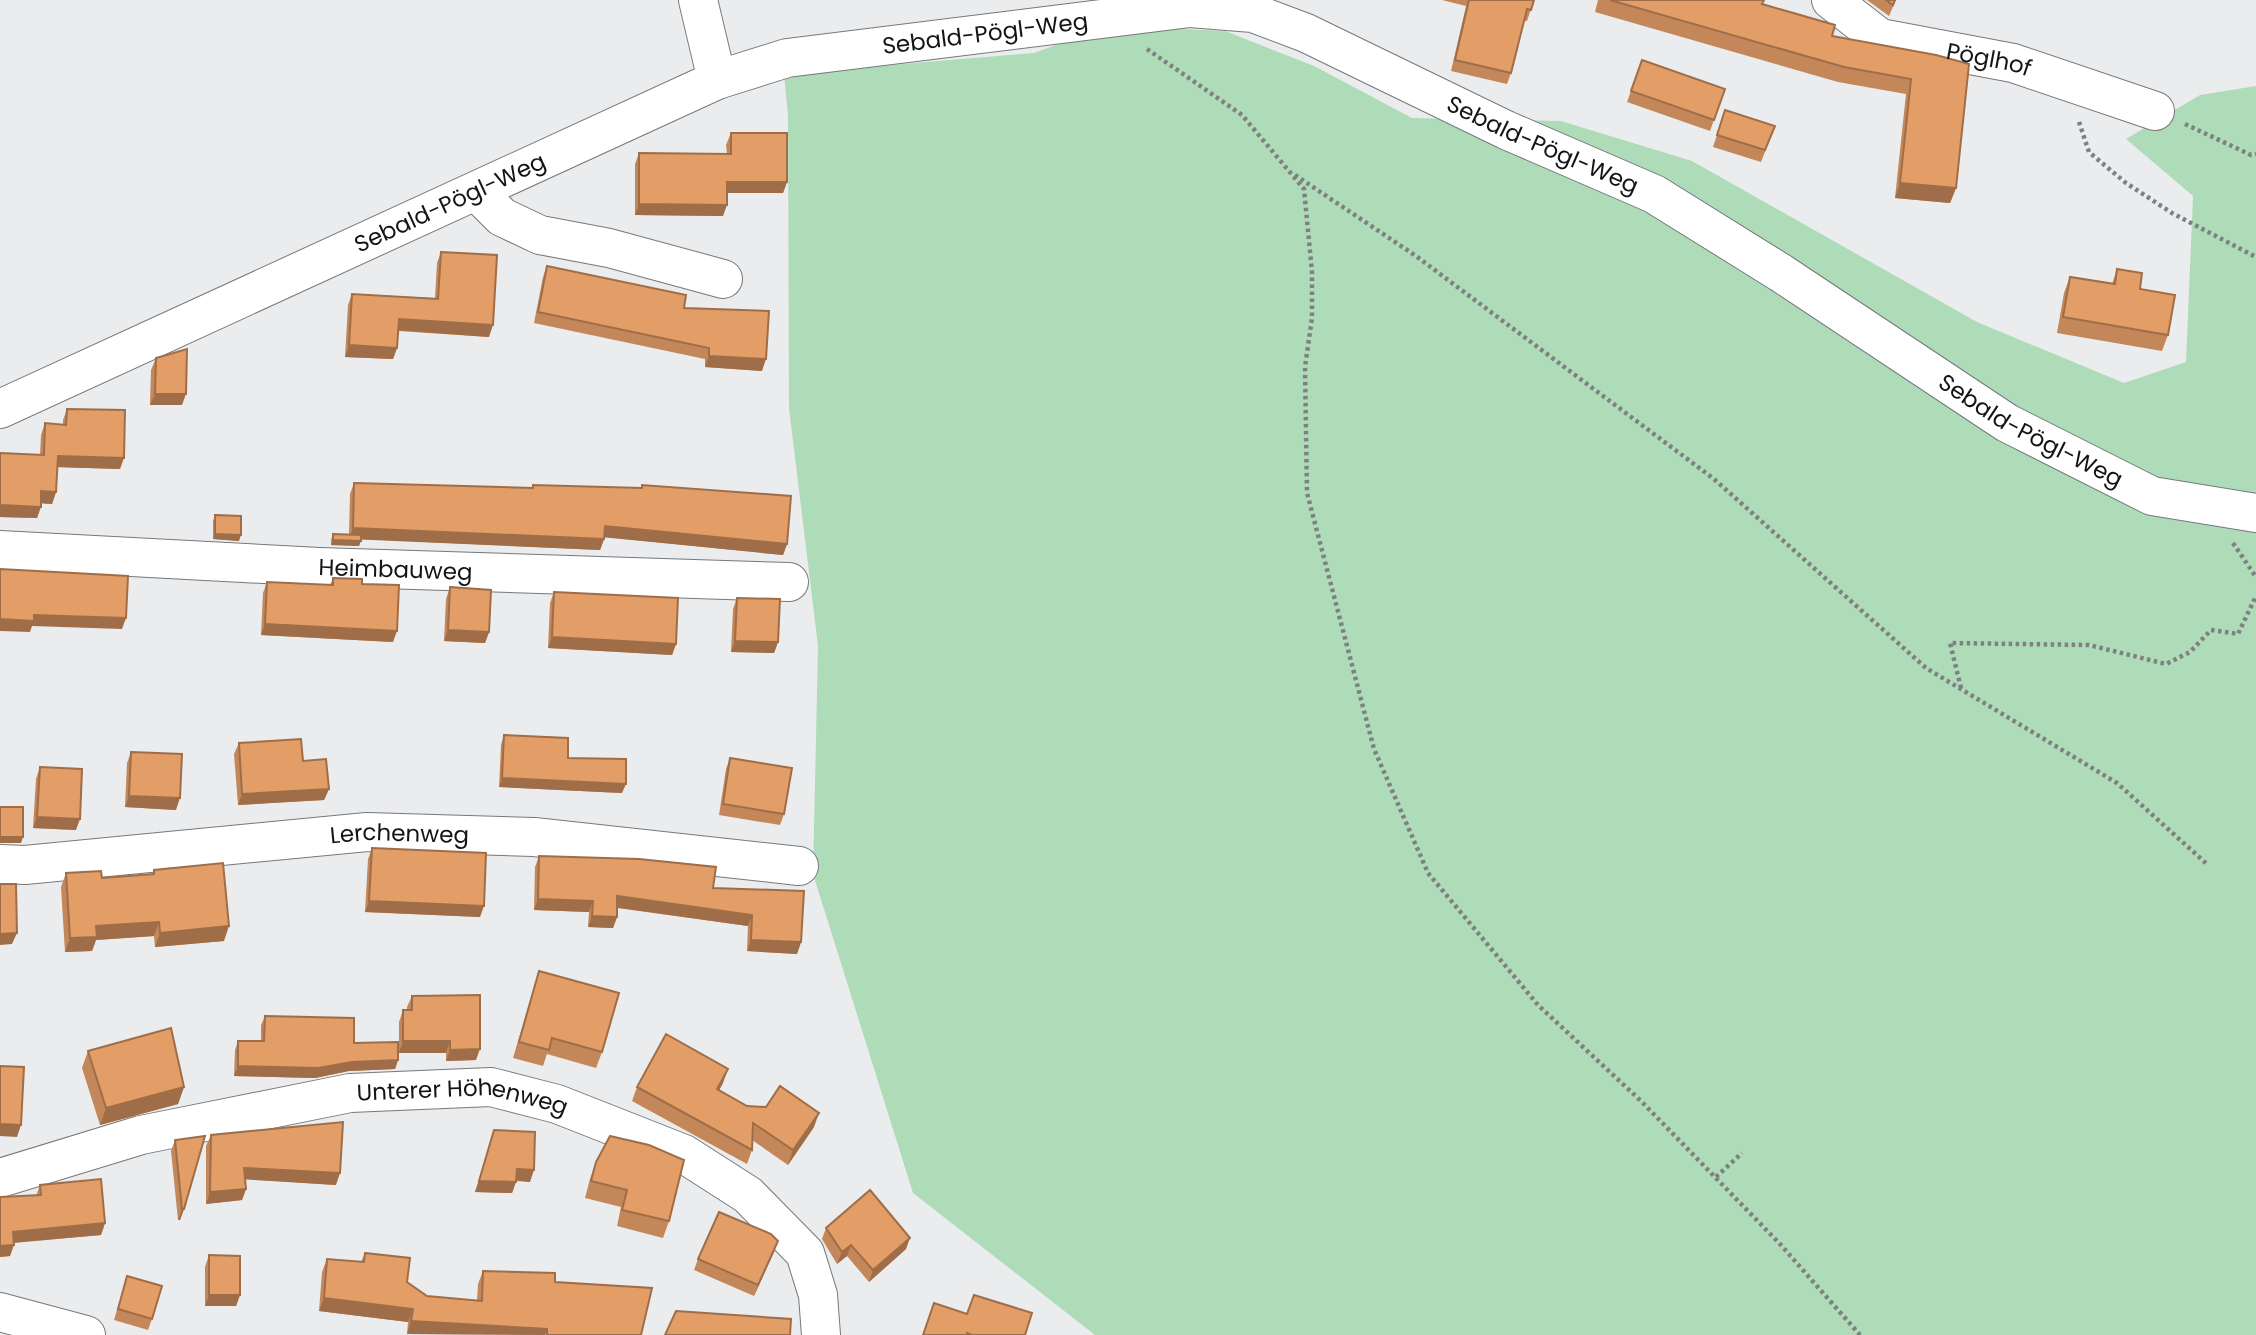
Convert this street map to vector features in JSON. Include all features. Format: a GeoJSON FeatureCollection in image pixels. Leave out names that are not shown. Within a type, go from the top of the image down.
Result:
{"type":"FeatureCollection","features":[{"type":"Feature","properties":{"kind":"street"},"geometry":{"type":"LineString","coordinates":[[698,0],[717,80]]}},
{"type":"Feature","properties":{"kind":"street","name":"Pöglhof"},"geometry":{"type":"LineString","coordinates":[[1831,0],[1880,38],[2013,63],[2155,111]]}},
{"type":"Feature","properties":{"kind":"street","name":"Sebald-Pögl-Weg"},"geometry":{"type":"LineString","coordinates":[[0,409],[717,80],[787,58],[1190,8],[1253,13],[1306,33],[1506,130],[1654,194],[1782,272],[2019,429],[2152,496],[2256,513]]}},
{"type":"Feature","properties":{"kind":"street"},"geometry":{"type":"LineString","coordinates":[[477,191],[502,217],[540,235],[609,248],[723,279]]}},
{"type":"Feature","properties":{"kind":"street","name":"Heimbauweg"},"geometry":{"type":"LineString","coordinates":[[0,550],[318,567],[789,582]]}},
{"type":"Feature","properties":{"kind":"street","name":"Lerchenweg"},"geometry":{"type":"LineString","coordinates":[[0,864],[25,865],[367,832],[534,837],[799,866]]}},
{"type":"Feature","properties":{"kind":"street","name":"Unterer Höhenweg"},"geometry":{"type":"LineString","coordinates":[[0,1178],[141,1135],[350,1093],[491,1087],[557,1104],[684,1154],[748,1195],[805,1253],[818,1295],[821,1335]]}},
{"type":"Feature","properties":{"kind":"street"},"geometry":{"type":"LineString","coordinates":[[0,1312],[86,1335]]}},
{"type":"Feature","properties":{"kind":"path"},"geometry":{"type":"LineString","coordinates":[[1107,20],[1242,115],[1304,190],[1312,272],[1312,318],[1305,367],[1307,493],[1374,749],[1429,873],[1538,1005],[1641,1101],[1716,1177],[1860,1335]]}},
{"type":"Feature","properties":{"kind":"path"},"geometry":{"type":"LineString","coordinates":[[2155,111],[2251,155],[2256,154]]}},
{"type":"Feature","properties":{"kind":"path"},"geometry":{"type":"LineString","coordinates":[[2072,113],[2083,129],[2088,152],[2126,183],[2172,213],[2256,257]]}},
{"type":"Feature","properties":{"kind":"path"},"geometry":{"type":"LineString","coordinates":[[1288,170],[1416,256],[1714,479],[1792,547],[1865,617],[1926,668],[2117,783],[2208,865]]}},
{"type":"Feature","properties":{"kind":"path"},"geometry":{"type":"LineString","coordinates":[[1961,689],[1950,643],[2089,645],[2166,664],[2190,652],[2211,629],[2238,634],[2256,596]]}},
{"type":"Feature","properties":{"kind":"path"},"geometry":{"type":"LineString","coordinates":[[1716,1177],[1742,1153]]}},
{"type":"Feature","properties":{"kind":"green space"},"geometry":{"type":"Polygon","coordinates":[[[1160,28],[1225,31],[1314,66],[1412,118],[1561,121],[1692,161],[1977,322],[2124,383],[2186,362],[2193,196],[2126,139],[2200,95],[2256,86],[2256,1335],[1095,1335],[913,1193],[813,874],[818,646],[789,408],[788,116],[784,74],[1034,53],[1094,31],[1160,28]]]}},
{"type":"Feature","properties":{"kind":"building"},"geometry":{"type":"Polygon","coordinates":[[[1469,0],[1534,0],[1531,10],[1527,9],[1511,73],[1455,60],[1469,0]]]}},
{"type":"Feature","properties":{"kind":"building"},"geometry":{"type":"Polygon","coordinates":[[[1610,0],[1764,0],[1762,4],[1835,25],[1832,36],[1936,55],[1969,64],[1956,188],[1900,183],[1911,79],[1844,67],[1610,0]]]}},
{"type":"Feature","properties":{"kind":"building"},"geometry":{"type":"Polygon","coordinates":[[[1642,60],[1725,89],[1714,120],[1631,91],[1642,60]]]}},
{"type":"Feature","properties":{"kind":"building"},"geometry":{"type":"Polygon","coordinates":[[[1725,110],[1775,126],[1765,150],[1717,135],[1725,110]]]}},
{"type":"Feature","properties":{"kind":"building"},"geometry":{"type":"Polygon","coordinates":[[[731,133],[787,133],[787,182],[727,182],[727,205],[639,204],[639,153],[731,154],[731,133]]]}},
{"type":"Feature","properties":{"kind":"building"},"geometry":{"type":"Polygon","coordinates":[[[441,252],[497,255],[493,325],[399,319],[397,348],[349,345],[352,294],[438,299],[441,252]]]}},
{"type":"Feature","properties":{"kind":"building"},"geometry":{"type":"Polygon","coordinates":[[[547,266],[686,295],[684,308],[769,311],[766,359],[709,356],[709,348],[538,312],[547,266]]]}},
{"type":"Feature","properties":{"kind":"building"},"geometry":{"type":"Polygon","coordinates":[[[2117,269],[2142,273],[2140,289],[2175,295],[2168,335],[2063,317],[2070,277],[2115,284],[2117,269]]]}},
{"type":"Feature","properties":{"kind":"building"},"geometry":{"type":"Polygon","coordinates":[[[187,349],[186,394],[155,394],[156,358],[187,349]]]}},
{"type":"Feature","properties":{"kind":"building"},"geometry":{"type":"Polygon","coordinates":[[[67,409],[125,410],[124,458],[58,456],[56,492],[41,491],[41,507],[0,505],[0,453],[44,455],[45,423],[66,425],[67,409]]]}},
{"type":"Feature","properties":{"kind":"building"},"geometry":{"type":"Polygon","coordinates":[[[354,483],[533,488],[533,485],[642,488],[642,485],[791,496],[787,544],[605,526],[604,539],[353,528],[354,483]]]}},
{"type":"Feature","properties":{"kind":"building"},"geometry":{"type":"Polygon","coordinates":[[[215,515],[241,516],[241,535],[215,534],[215,515]]]}},
{"type":"Feature","properties":{"kind":"building"},"geometry":{"type":"Polygon","coordinates":[[[333,534],[361,535],[361,541],[333,540],[333,534]]]}},
{"type":"Feature","properties":{"kind":"building"},"geometry":{"type":"Polygon","coordinates":[[[0,569],[128,576],[126,618],[34,615],[34,621],[0,619],[0,569]]]}},
{"type":"Feature","properties":{"kind":"building"},"geometry":{"type":"Polygon","coordinates":[[[333,578],[362,579],[362,584],[399,585],[397,631],[265,624],[267,582],[333,585],[333,578]]]}},
{"type":"Feature","properties":{"kind":"building"},"geometry":{"type":"Polygon","coordinates":[[[450,587],[491,590],[489,632],[448,630],[450,587]]]}},
{"type":"Feature","properties":{"kind":"building"},"geometry":{"type":"Polygon","coordinates":[[[554,592],[678,598],[676,644],[552,637],[554,592]]]}},
{"type":"Feature","properties":{"kind":"building"},"geometry":{"type":"Polygon","coordinates":[[[737,598],[780,599],[778,642],[735,641],[737,598]]]}},
{"type":"Feature","properties":{"kind":"building"},"geometry":{"type":"Polygon","coordinates":[[[504,735],[568,738],[568,758],[626,759],[626,784],[502,778],[504,735]]]}},
{"type":"Feature","properties":{"kind":"building"},"geometry":{"type":"Polygon","coordinates":[[[301,739],[303,761],[326,759],[329,789],[242,794],[239,743],[301,739]]]}},
{"type":"Feature","properties":{"kind":"building"},"geometry":{"type":"Polygon","coordinates":[[[131,752],[182,754],[180,798],[129,796],[131,752]]]}},
{"type":"Feature","properties":{"kind":"building"},"geometry":{"type":"Polygon","coordinates":[[[730,758],[792,768],[784,814],[723,804],[730,758]]]}},
{"type":"Feature","properties":{"kind":"building"},"geometry":{"type":"Polygon","coordinates":[[[40,767],[82,769],[80,819],[37,817],[40,767]]]}},
{"type":"Feature","properties":{"kind":"building"},"geometry":{"type":"Polygon","coordinates":[[[0,807],[23,807],[23,837],[0,837],[0,807]]]}},
{"type":"Feature","properties":{"kind":"building"},"geometry":{"type":"Polygon","coordinates":[[[372,848],[486,853],[484,906],[369,901],[372,848]]]}},
{"type":"Feature","properties":{"kind":"building"},"geometry":{"type":"Polygon","coordinates":[[[539,856],[639,859],[716,867],[713,888],[804,891],[801,942],[751,940],[752,915],[617,896],[617,917],[592,916],[593,901],[538,899],[539,856]]]}},
{"type":"Feature","properties":{"kind":"building"},"geometry":{"type":"Polygon","coordinates":[[[223,863],[229,926],[160,933],[159,922],[96,926],[97,937],[70,938],[66,873],[101,871],[102,878],[154,874],[154,870],[223,863]]]}},
{"type":"Feature","properties":{"kind":"building"},"geometry":{"type":"Polygon","coordinates":[[[0,884],[16,884],[17,933],[0,934],[0,884]]]}},
{"type":"Feature","properties":{"kind":"building"},"geometry":{"type":"Polygon","coordinates":[[[539,971],[619,993],[602,1052],[552,1038],[549,1050],[519,1042],[539,971]]]}},
{"type":"Feature","properties":{"kind":"building"},"geometry":{"type":"Polygon","coordinates":[[[480,995],[480,1049],[450,1050],[450,1041],[403,1041],[403,1010],[412,1010],[412,996],[480,995]]]}},
{"type":"Feature","properties":{"kind":"building"},"geometry":{"type":"Polygon","coordinates":[[[265,1016],[354,1018],[354,1043],[398,1042],[398,1060],[352,1062],[318,1068],[238,1066],[238,1041],[264,1041],[265,1016]]]}},
{"type":"Feature","properties":{"kind":"building"},"geometry":{"type":"Polygon","coordinates":[[[171,1028],[184,1087],[106,1108],[88,1051],[171,1028]]]}},
{"type":"Feature","properties":{"kind":"building"},"geometry":{"type":"Polygon","coordinates":[[[666,1034],[728,1069],[717,1089],[747,1106],[766,1107],[780,1086],[819,1113],[793,1150],[753,1123],[752,1150],[637,1087],[666,1034]]]}},
{"type":"Feature","properties":{"kind":"building"},"geometry":{"type":"Polygon","coordinates":[[[0,1066],[24,1067],[21,1125],[0,1124],[0,1066]]]}},
{"type":"Feature","properties":{"kind":"building"},"geometry":{"type":"Polygon","coordinates":[[[343,1122],[340,1173],[244,1168],[246,1189],[210,1192],[211,1135],[343,1122]]]}},
{"type":"Feature","properties":{"kind":"building"},"geometry":{"type":"Polygon","coordinates":[[[494,1130],[535,1132],[534,1170],[517,1169],[516,1182],[479,1181],[494,1130]]]}},
{"type":"Feature","properties":{"kind":"building"},"geometry":{"type":"Polygon","coordinates":[[[205,1136],[184,1209],[182,1209],[175,1140],[205,1136]]]}},
{"type":"Feature","properties":{"kind":"building"},"geometry":{"type":"Polygon","coordinates":[[[610,1136],[649,1145],[684,1160],[669,1221],[622,1210],[627,1190],[591,1181],[596,1162],[610,1136]]]}},
{"type":"Feature","properties":{"kind":"building"},"geometry":{"type":"Polygon","coordinates":[[[101,1179],[105,1223],[13,1232],[14,1245],[0,1246],[0,1197],[41,1195],[40,1185],[101,1179]]]}},
{"type":"Feature","properties":{"kind":"building"},"geometry":{"type":"Polygon","coordinates":[[[870,1190],[910,1238],[873,1270],[851,1245],[842,1252],[826,1228],[870,1190]]]}},
{"type":"Feature","properties":{"kind":"building"},"geometry":{"type":"Polygon","coordinates":[[[719,1212],[771,1234],[778,1241],[758,1285],[698,1259],[719,1212]]]}},
{"type":"Feature","properties":{"kind":"building"},"geometry":{"type":"Polygon","coordinates":[[[365,1253],[410,1258],[407,1282],[427,1296],[482,1301],[483,1271],[555,1273],[555,1282],[652,1288],[641,1335],[547,1335],[547,1329],[411,1321],[413,1309],[324,1298],[327,1259],[364,1262],[365,1253]]]}},
{"type":"Feature","properties":{"kind":"building"},"geometry":{"type":"Polygon","coordinates":[[[209,1255],[240,1256],[240,1295],[209,1295],[209,1255]]]}},
{"type":"Feature","properties":{"kind":"building"},"geometry":{"type":"Polygon","coordinates":[[[127,1276],[162,1286],[152,1319],[118,1309],[127,1276]]]}},
{"type":"Feature","properties":{"kind":"building"},"geometry":{"type":"Polygon","coordinates":[[[974,1295],[1032,1313],[1025,1335],[923,1335],[934,1303],[967,1314],[974,1295]]]}},
{"type":"Feature","properties":{"kind":"building"},"geometry":{"type":"Polygon","coordinates":[[[676,1311],[791,1319],[790,1335],[665,1335],[676,1311]]]}}]}
